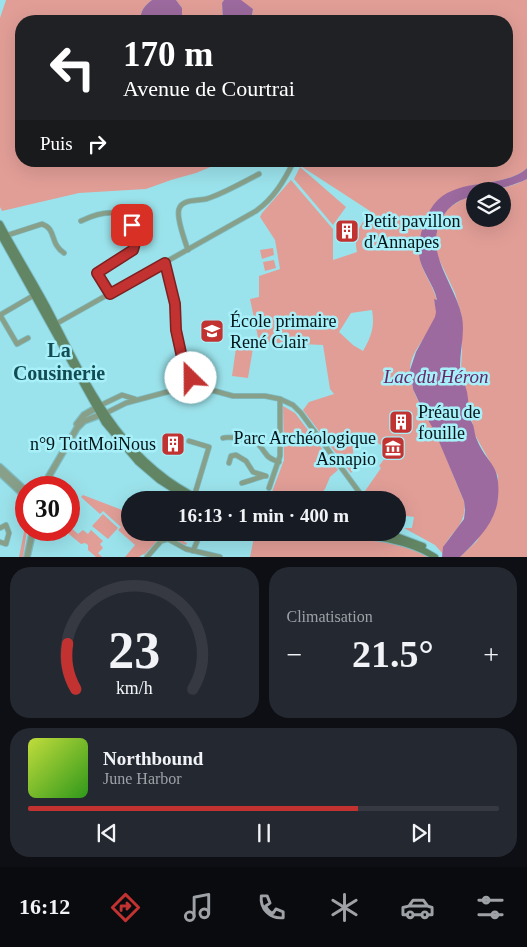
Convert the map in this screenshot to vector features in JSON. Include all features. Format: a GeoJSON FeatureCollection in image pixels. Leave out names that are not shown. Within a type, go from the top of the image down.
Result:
{"type":"FeatureCollection","features":[{"type":"Feature","properties":{"kind":"main road"},"geometry":{"type":"LineString","coordinates":[[0,224],[3,236],[118,440],[138,462],[161,482],[179,491]]}},
{"type":"Feature","properties":{"kind":"main road"},"geometry":{"type":"LineString","coordinates":[[406,540],[413,541],[438,556]]}},
{"type":"Feature","properties":{"kind":"street"},"geometry":{"type":"LineString","coordinates":[[53,326],[265,204],[281,186],[291,167]]}},
{"type":"Feature","properties":{"kind":"street"},"geometry":{"type":"LineString","coordinates":[[188,250],[178,212],[181,205],[186,202],[212,197],[259,174]]}},
{"type":"Feature","properties":{"kind":"street"},"geometry":{"type":"LineString","coordinates":[[81,221],[96,215],[120,214],[126,216],[131,221],[136,240],[133,250],[97,273],[110,294]]}},
{"type":"Feature","properties":{"kind":"street"},"geometry":{"type":"LineString","coordinates":[[3,236],[42,224],[51,230],[55,245],[64,253]]}},
{"type":"Feature","properties":{"kind":"street"},"geometry":{"type":"LineString","coordinates":[[165,263],[175,304],[176,330],[183,362],[191,378],[191,385]]}},
{"type":"Feature","properties":{"kind":"street"},"geometry":{"type":"LineString","coordinates":[[28,338],[16,344],[0,315],[36,294]]}},
{"type":"Feature","properties":{"kind":"street"},"geometry":{"type":"LineString","coordinates":[[72,435],[82,422],[126,403],[191,385],[233,396],[280,398],[293,405],[301,413],[358,491]]}},
{"type":"Feature","properties":{"kind":"street"},"geometry":{"type":"LineString","coordinates":[[49,476],[81,418],[122,395],[139,399]]}},
{"type":"Feature","properties":{"kind":"street"},"geometry":{"type":"LineString","coordinates":[[269,488],[279,462],[280,398]]}},
{"type":"Feature","properties":{"kind":"street"},"geometry":{"type":"LineString","coordinates":[[223,438],[228,437],[256,442],[268,457],[279,462]]}},
{"type":"Feature","properties":{"kind":"street"},"geometry":{"type":"LineString","coordinates":[[189,441],[209,447],[197,491]]}},
{"type":"Feature","properties":{"kind":"street"},"geometry":{"type":"LineString","coordinates":[[229,463],[232,456],[236,455],[246,461],[254,472],[273,478]]}},
{"type":"Feature","properties":{"kind":"street"},"geometry":{"type":"LineString","coordinates":[[51,476],[58,460]]}},
{"type":"Feature","properties":{"kind":"street"},"geometry":{"type":"LineString","coordinates":[[0,467],[2,474],[15,487]]}},
{"type":"Feature","properties":{"kind":"street"},"geometry":{"type":"LineString","coordinates":[[2,474],[15,483]]}},
{"type":"Feature","properties":{"kind":"street"},"geometry":{"type":"LineString","coordinates":[[242,484],[266,476]]}},
{"type":"Feature","properties":{"kind":"street"},"geometry":{"type":"LineString","coordinates":[[0,528],[6,525],[10,533],[6,544],[0,542]]}},
{"type":"Feature","properties":{"kind":"street"},"geometry":{"type":"LineString","coordinates":[[147,557],[161,541],[166,539],[172,540],[184,548],[220,557]]}},
{"type":"Feature","properties":{"kind":"street"},"geometry":{"type":"LineString","coordinates":[[26,557],[29,541]]}},
{"type":"Feature","properties":{"kind":"street"},"geometry":{"type":"LineString","coordinates":[[193,551],[197,541]]}},
{"type":"Feature","properties":{"kind":"shaded area"},"geometry":{"type":"Polygon","coordinates":[[[6,0],[152,0],[143,9],[141,15],[15,15],[15,167],[210,167],[146,189],[79,193],[2,211],[0,207],[0,18],[6,0]]]}},
{"type":"Feature","properties":{"kind":"shaded area"},"geometry":{"type":"Polygon","coordinates":[[[176,0],[224,0],[222,3],[223,15],[182,15],[182,8],[176,0]]]}},
{"type":"Feature","properties":{"kind":"shaded area"},"geometry":{"type":"Polygon","coordinates":[[[238,0],[527,0],[527,168],[521,173],[502,180],[466,182],[466,187],[443,196],[434,205],[427,217],[421,237],[421,263],[437,301],[434,300],[436,313],[434,322],[417,348],[411,362],[411,379],[419,403],[436,433],[464,501],[463,519],[447,541],[443,554],[435,545],[406,529],[412,528],[414,517],[406,516],[406,491],[365,491],[390,451],[373,440],[370,445],[363,436],[357,441],[354,448],[353,453],[355,457],[350,462],[355,468],[351,473],[303,410],[309,402],[334,394],[330,389],[323,345],[259,342],[250,299],[259,297],[259,276],[280,269],[275,240],[260,217],[291,180],[333,229],[333,260],[357,252],[357,234],[370,211],[302,167],[513,167],[513,15],[252,15],[253,9],[238,0]],[[372,310],[351,313],[339,332],[353,345],[363,351],[372,332],[372,310]]]}},
{"type":"Feature","properties":{"kind":"shaded area"},"geometry":{"type":"Polygon","coordinates":[[[300,167],[346,207],[333,225],[294,179],[300,167]]]}},
{"type":"Feature","properties":{"kind":"shaded area"},"geometry":{"type":"Polygon","coordinates":[[[527,179],[527,557],[460,557],[477,541],[498,500],[498,476],[475,435],[461,370],[462,317],[455,293],[437,255],[435,245],[437,229],[450,207],[466,198],[466,227],[511,227],[511,186],[527,179]]]}},
{"type":"Feature","properties":{"kind":"shaded area"},"geometry":{"type":"Polygon","coordinates":[[[273,248],[274,255],[262,259],[260,250],[273,248]]]}},
{"type":"Feature","properties":{"kind":"shaded area"},"geometry":{"type":"Polygon","coordinates":[[[274,260],[276,268],[265,271],[263,262],[274,260]]]}},
{"type":"Feature","properties":{"kind":"shaded area"},"geometry":{"type":"Polygon","coordinates":[[[236,348],[253,348],[248,378],[232,376],[236,348]]]}},
{"type":"Feature","properties":{"kind":"shaded area"},"geometry":{"type":"Polygon","coordinates":[[[283,406],[295,413],[338,470],[330,477],[323,491],[272,491],[284,460],[283,406]]]}},
{"type":"Feature","properties":{"kind":"shaded area"},"geometry":{"type":"Polygon","coordinates":[[[83,495],[121,510],[121,527],[103,511],[100,514],[81,497],[83,495]]]}},
{"type":"Feature","properties":{"kind":"shaded area"},"geometry":{"type":"Polygon","coordinates":[[[103,514],[118,528],[108,539],[92,526],[103,514]]]}},
{"type":"Feature","properties":{"kind":"shaded area"},"geometry":{"type":"Polygon","coordinates":[[[83,530],[88,534],[91,530],[103,541],[100,544],[103,548],[98,553],[102,557],[96,557],[88,550],[88,545],[85,543],[81,544],[77,541],[80,541],[80,532],[83,530]]]}},
{"type":"Feature","properties":{"kind":"shaded area"},"geometry":{"type":"Polygon","coordinates":[[[22,541],[25,541],[23,557],[19,557],[22,541]]]}},
{"type":"Feature","properties":{"kind":"shaded area"},"geometry":{"type":"Polygon","coordinates":[[[130,541],[157,541],[144,555],[125,557],[135,545],[130,541]]]}},
{"type":"Feature","properties":{"kind":"shaded area"},"geometry":{"type":"Polygon","coordinates":[[[177,541],[183,541],[187,543],[186,545],[177,541]]]}},
{"type":"Feature","properties":{"kind":"shaded area"},"geometry":{"type":"Polygon","coordinates":[[[253,541],[381,541],[411,547],[431,557],[250,557],[253,541]]]}},
{"type":"Feature","properties":{"kind":"water"},"geometry":{"type":"Polygon","coordinates":[[[152,0],[176,0],[182,8],[182,15],[141,15],[147,4],[152,0]]]}},
{"type":"Feature","properties":{"kind":"water"},"geometry":{"type":"Polygon","coordinates":[[[224,0],[241,0],[253,9],[252,15],[223,15],[222,3],[224,0]]]}},
{"type":"Feature","properties":{"kind":"water","name":"Lac du Héron"},"geometry":{"type":"Polygon","coordinates":[[[527,168],[527,179],[511,185],[511,182],[491,182],[502,180],[521,173],[527,168]]]}},
{"type":"Feature","properties":{"kind":"water","name":"Lac du Héron"},"geometry":{"type":"Polygon","coordinates":[[[465,187],[466,199],[456,203],[445,213],[437,231],[436,243],[442,268],[462,317],[463,330],[460,366],[467,392],[470,418],[481,449],[496,471],[498,498],[494,515],[479,538],[460,557],[442,557],[443,547],[464,519],[464,501],[435,432],[413,389],[410,370],[416,352],[436,312],[434,299],[437,300],[420,260],[419,249],[424,225],[434,204],[443,196],[465,187]]]}},
{"type":"Feature","properties":{"kind":"place","name":"Petit pavillon d'Annapes"},"geometry":{"type":"Point","coordinates":[347,231]}},
{"type":"Feature","properties":{"kind":"place","name":"École primaire René Clair"},"geometry":{"type":"Point","coordinates":[212,331]}},
{"type":"Feature","properties":{"kind":"place","name":"Préau de fouille"},"geometry":{"type":"Point","coordinates":[401,422]}},
{"type":"Feature","properties":{"kind":"place","name":"n°9 ToitMoiNous"},"geometry":{"type":"Point","coordinates":[173,444]}},
{"type":"Feature","properties":{"kind":"place","name":"Parc Archéologique Asnapio"},"geometry":{"type":"Point","coordinates":[393,448]}},
{"type":"Feature","properties":{"kind":"district","name":"La Cousinerie"},"geometry":{"type":"Point","coordinates":[59,362]}},
{"type":"Feature","properties":{"kind":"route"},"geometry":{"type":"LineString","coordinates":[[132,225],[136,240],[133,250],[129,255],[97,273],[110,294],[165,263],[176,307],[176,330],[183,362],[191,378]]}}]}
